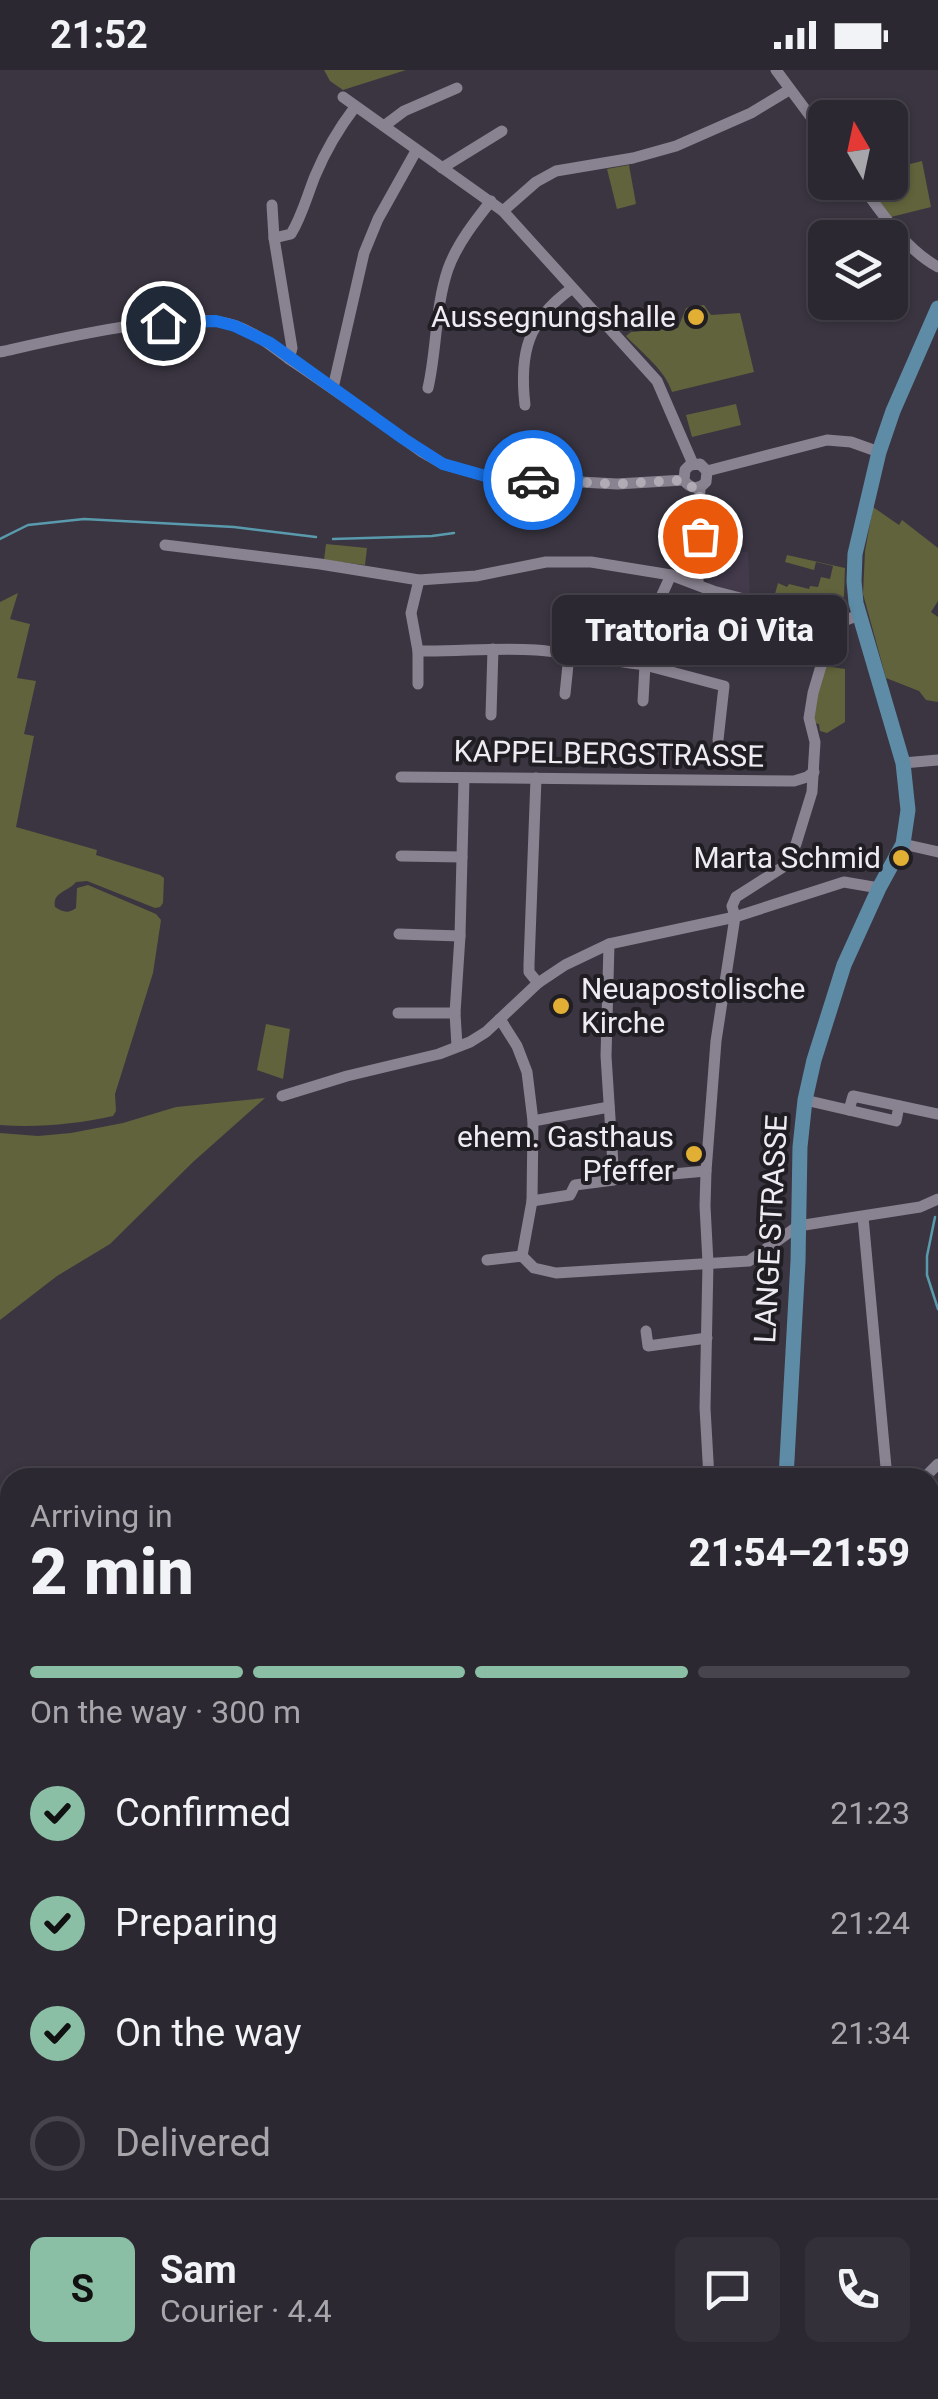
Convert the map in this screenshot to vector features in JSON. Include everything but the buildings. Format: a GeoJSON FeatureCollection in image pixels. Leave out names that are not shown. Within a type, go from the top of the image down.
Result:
{"type":"FeatureCollection","features":[{"type":"Feature","properties":{"kind":"main road","name":"LANGE STRASSE"},"geometry":{"type":"LineString","coordinates":[[787,1468],[805,1100],[844,965],[903,844],[908,810],[903,762],[858,615],[855,554],[879,452],[938,308]]}},
{"type":"Feature","properties":{"kind":"street"},"geometry":{"type":"LineString","coordinates":[[776,70],[808,114]]}},
{"type":"Feature","properties":{"kind":"street"},"geometry":{"type":"LineString","coordinates":[[384,126],[404,111],[457,88]]}},
{"type":"Feature","properties":{"kind":"street"},"geometry":{"type":"LineString","coordinates":[[503,211],[536,182],[556,172],[676,146],[752,113],[789,90]]}},
{"type":"Feature","properties":{"kind":"street"},"geometry":{"type":"LineString","coordinates":[[343,97],[503,211],[657,381],[693,464]]}},
{"type":"Feature","properties":{"kind":"street"},"geometry":{"type":"LineString","coordinates":[[274,238],[290,234],[298,223],[316,173],[355,107]]}},
{"type":"Feature","properties":{"kind":"street"},"geometry":{"type":"LineString","coordinates":[[442,168],[502,131]]}},
{"type":"Feature","properties":{"kind":"street"},"geometry":{"type":"LineString","coordinates":[[333,388],[364,253],[416,151]]}},
{"type":"Feature","properties":{"kind":"street"},"geometry":{"type":"LineString","coordinates":[[874,200],[902,237],[938,267]]}},
{"type":"Feature","properties":{"kind":"street"},"geometry":{"type":"LineString","coordinates":[[428,388],[449,266],[470,227],[491,201]]}},
{"type":"Feature","properties":{"kind":"street"},"geometry":{"type":"LineString","coordinates":[[272,205],[292,348],[289,358]]}},
{"type":"Feature","properties":{"kind":"street"},"geometry":{"type":"LineString","coordinates":[[524,405],[526,352],[536,324],[553,302],[571,289]]}},
{"type":"Feature","properties":{"kind":"street"},"geometry":{"type":"LineString","coordinates":[[0,352],[70,336],[163,323],[216,321],[253,334],[422,452],[462,471],[489,477],[617,484],[684,480]]}},
{"type":"Feature","properties":{"kind":"street"},"geometry":{"type":"LineString","coordinates":[[707,470],[827,440],[851,442],[879,452]]}},
{"type":"Feature","properties":{"kind":"street"},"geometry":{"type":"LineString","coordinates":[[693,464],[707,470],[706,482],[700,487],[691,487],[684,480],[684,470],[693,464]]}},
{"type":"Feature","properties":{"kind":"street"},"geometry":{"type":"LineString","coordinates":[[698,584],[700,487]]}},
{"type":"Feature","properties":{"kind":"street"},"geometry":{"type":"LineString","coordinates":[[165,545],[419,580],[476,576],[546,562],[591,562],[671,575],[713,590],[838,622],[858,615]]}},
{"type":"Feature","properties":{"kind":"street"},"geometry":{"type":"LineString","coordinates":[[642,701],[655,610],[671,575]]}},
{"type":"Feature","properties":{"kind":"street"},"geometry":{"type":"LineString","coordinates":[[418,684],[418,652],[411,614],[419,580]]}},
{"type":"Feature","properties":{"kind":"street"},"geometry":{"type":"LineString","coordinates":[[708,1468],[706,1171],[716,1041],[735,917],[732,906],[736,897],[783,868],[796,844],[812,792],[815,742],[809,718],[813,693],[838,622]]}},
{"type":"Feature","properties":{"kind":"street"},"geometry":{"type":"LineString","coordinates":[[491,715],[494,649]]}},
{"type":"Feature","properties":{"kind":"street"},"geometry":{"type":"LineString","coordinates":[[418,652],[538,650],[645,665],[724,686],[718,740]]}},
{"type":"Feature","properties":{"kind":"street"},"geometry":{"type":"LineString","coordinates":[[565,694],[568,655]]}},
{"type":"Feature","properties":{"kind":"street"},"geometry":{"type":"LineString","coordinates":[[903,762],[938,760]]}},
{"type":"Feature","properties":{"kind":"street","name":"KAPPELBERGSTRASSE"},"geometry":{"type":"LineString","coordinates":[[402,777],[794,781],[814,772]]}},
{"type":"Feature","properties":{"kind":"street"},"geometry":{"type":"LineString","coordinates":[[458,1046],[464,778]]}},
{"type":"Feature","properties":{"kind":"street"},"geometry":{"type":"LineString","coordinates":[[536,778],[529,972],[538,984]]}},
{"type":"Feature","properties":{"kind":"street"},"geometry":{"type":"LineString","coordinates":[[903,844],[938,852]]}},
{"type":"Feature","properties":{"kind":"street"},"geometry":{"type":"LineString","coordinates":[[401,856],[462,857]]}},
{"type":"Feature","properties":{"kind":"street"},"geometry":{"type":"LineString","coordinates":[[282,1096],[470,1042],[565,964],[609,944],[735,917],[844,882],[879,888]]}},
{"type":"Feature","properties":{"kind":"street"},"geometry":{"type":"LineString","coordinates":[[399,934],[460,936]]}},
{"type":"Feature","properties":{"kind":"street"},"geometry":{"type":"LineString","coordinates":[[532,1201],[570,1195],[575,1185],[614,1180],[606,1056],[609,944]]}},
{"type":"Feature","properties":{"kind":"street"},"geometry":{"type":"LineString","coordinates":[[398,1012],[456,1014]]}},
{"type":"Feature","properties":{"kind":"street"},"geometry":{"type":"LineString","coordinates":[[500,1019],[527,1072],[533,1121],[532,1201],[522,1256]]}},
{"type":"Feature","properties":{"kind":"street"},"geometry":{"type":"LineString","coordinates":[[805,1100],[849,1110],[853,1096],[938,1114]]}},
{"type":"Feature","properties":{"kind":"street"},"geometry":{"type":"LineString","coordinates":[[533,1121],[610,1107]]}},
{"type":"Feature","properties":{"kind":"street"},"geometry":{"type":"LineString","coordinates":[[628,1178],[706,1171]]}},
{"type":"Feature","properties":{"kind":"street"},"geometry":{"type":"LineString","coordinates":[[522,1256],[534,1268],[556,1273],[749,1261],[798,1226],[920,1208],[938,1199]]}},
{"type":"Feature","properties":{"kind":"street"},"geometry":{"type":"LineString","coordinates":[[863,1217],[886,1468]]}},
{"type":"Feature","properties":{"kind":"street"},"geometry":{"type":"LineString","coordinates":[[487,1260],[522,1256]]}},
{"type":"Feature","properties":{"kind":"street"},"geometry":{"type":"LineString","coordinates":[[646,1331],[648,1346],[706,1338]]}},
{"type":"Feature","properties":{"kind":"shaded area"},"geometry":{"type":"Polygon","coordinates":[[[748,552],[750,597],[713,589],[707,581],[708,554],[748,552]]]}},
{"type":"Feature","properties":{"kind":"green space"},"geometry":{"type":"Polygon","coordinates":[[[324,70],[406,70],[343,90],[330,81],[324,70]]]}},
{"type":"Feature","properties":{"kind":"green space"},"geometry":{"type":"Polygon","coordinates":[[[922,161],[931,207],[887,218],[873,200],[908,200],[908,164],[922,161]]]}},
{"type":"Feature","properties":{"kind":"green space"},"geometry":{"type":"Polygon","coordinates":[[[629,165],[636,204],[617,209],[607,169],[629,165]]]}},
{"type":"Feature","properties":{"kind":"green space"},"geometry":{"type":"Polygon","coordinates":[[[704,305],[711,315],[740,313],[754,372],[672,392],[659,369],[626,336],[631,332],[678,328],[686,308],[704,305]]]}},
{"type":"Feature","properties":{"kind":"green space"},"geometry":{"type":"Polygon","coordinates":[[[736,404],[741,425],[692,437],[686,415],[736,404]]]}},
{"type":"Feature","properties":{"kind":"green space"},"geometry":{"type":"Polygon","coordinates":[[[873,507],[899,525],[902,520],[938,548],[938,601],[931,612],[938,617],[938,702],[926,700],[919,691],[886,678],[863,594],[873,507]]]}},
{"type":"Feature","properties":{"kind":"green space"},"geometry":{"type":"Polygon","coordinates":[[[326,544],[367,548],[365,565],[324,560],[326,544]]]}},
{"type":"Feature","properties":{"kind":"green space"},"geometry":{"type":"Polygon","coordinates":[[[787,555],[845,568],[844,596],[837,610],[827,613],[802,609],[804,602],[783,597],[781,603],[773,601],[778,583],[809,589],[818,587],[821,577],[830,579],[833,566],[816,562],[814,570],[785,562],[787,555]]]}},
{"type":"Feature","properties":{"kind":"green space"},"geometry":{"type":"Polygon","coordinates":[[[18,593],[10,619],[30,624],[17,678],[36,681],[24,734],[34,736],[16,827],[97,850],[96,855],[164,878],[163,903],[155,908],[87,881],[76,882],[56,898],[55,907],[70,911],[76,908],[77,888],[88,885],[156,914],[161,920],[153,973],[115,1094],[116,1111],[113,1116],[99,1119],[43,1126],[0,1125],[0,602],[18,593]]]}},
{"type":"Feature","properties":{"kind":"green space"},"geometry":{"type":"Polygon","coordinates":[[[825,666],[845,669],[845,722],[827,733],[814,723],[814,707],[825,666]]]}},
{"type":"Feature","properties":{"kind":"green space"},"geometry":{"type":"Polygon","coordinates":[[[266,1024],[290,1029],[283,1079],[257,1070],[266,1024]]]}},
{"type":"Feature","properties":{"kind":"green space"},"geometry":{"type":"Polygon","coordinates":[[[265,1098],[110,1244],[57,1276],[0,1320],[0,1133],[71,1133],[176,1107],[265,1098]]]}},
{"type":"Feature","properties":{"kind":"waterway"},"geometry":{"type":"LineString","coordinates":[[0,539],[28,525],[84,519],[234,527],[316,537]]}},
{"type":"Feature","properties":{"kind":"waterway"},"geometry":{"type":"LineString","coordinates":[[333,539],[454,533]]}},
{"type":"Feature","properties":{"kind":"waterway"},"geometry":{"type":"LineString","coordinates":[[935,1217],[927,1275],[938,1309]]}},
{"type":"Feature","properties":{"kind":"way so far"},"geometry":{"type":"LineString","coordinates":[[533,480],[617,484],[684,480],[691,487],[700,487],[700,536]]}},
{"type":"Feature","properties":{"kind":"place","name":"Aussegnungshalle"},"geometry":{"type":"Point","coordinates":[696,317]}},
{"type":"Feature","properties":{"kind":"place","name":"Trattoria Oi Vita"},"geometry":{"type":"Point","coordinates":[700,536]}},
{"type":"Feature","properties":{"kind":"place","name":"Marta Schmid"},"geometry":{"type":"Point","coordinates":[901,858]}},
{"type":"Feature","properties":{"kind":"place","name":"Neuapostolische Kirche"},"geometry":{"type":"Point","coordinates":[561,1006]}},
{"type":"Feature","properties":{"kind":"place","name":"ehem. Gasthaus Pfeffer"},"geometry":{"type":"Point","coordinates":[694,1154]}},
{"type":"Feature","properties":{"kind":"route"},"geometry":{"type":"LineString","coordinates":[[163,323],[216,321],[235,326],[270,343],[443,464],[489,477],[533,480]]}}]}
